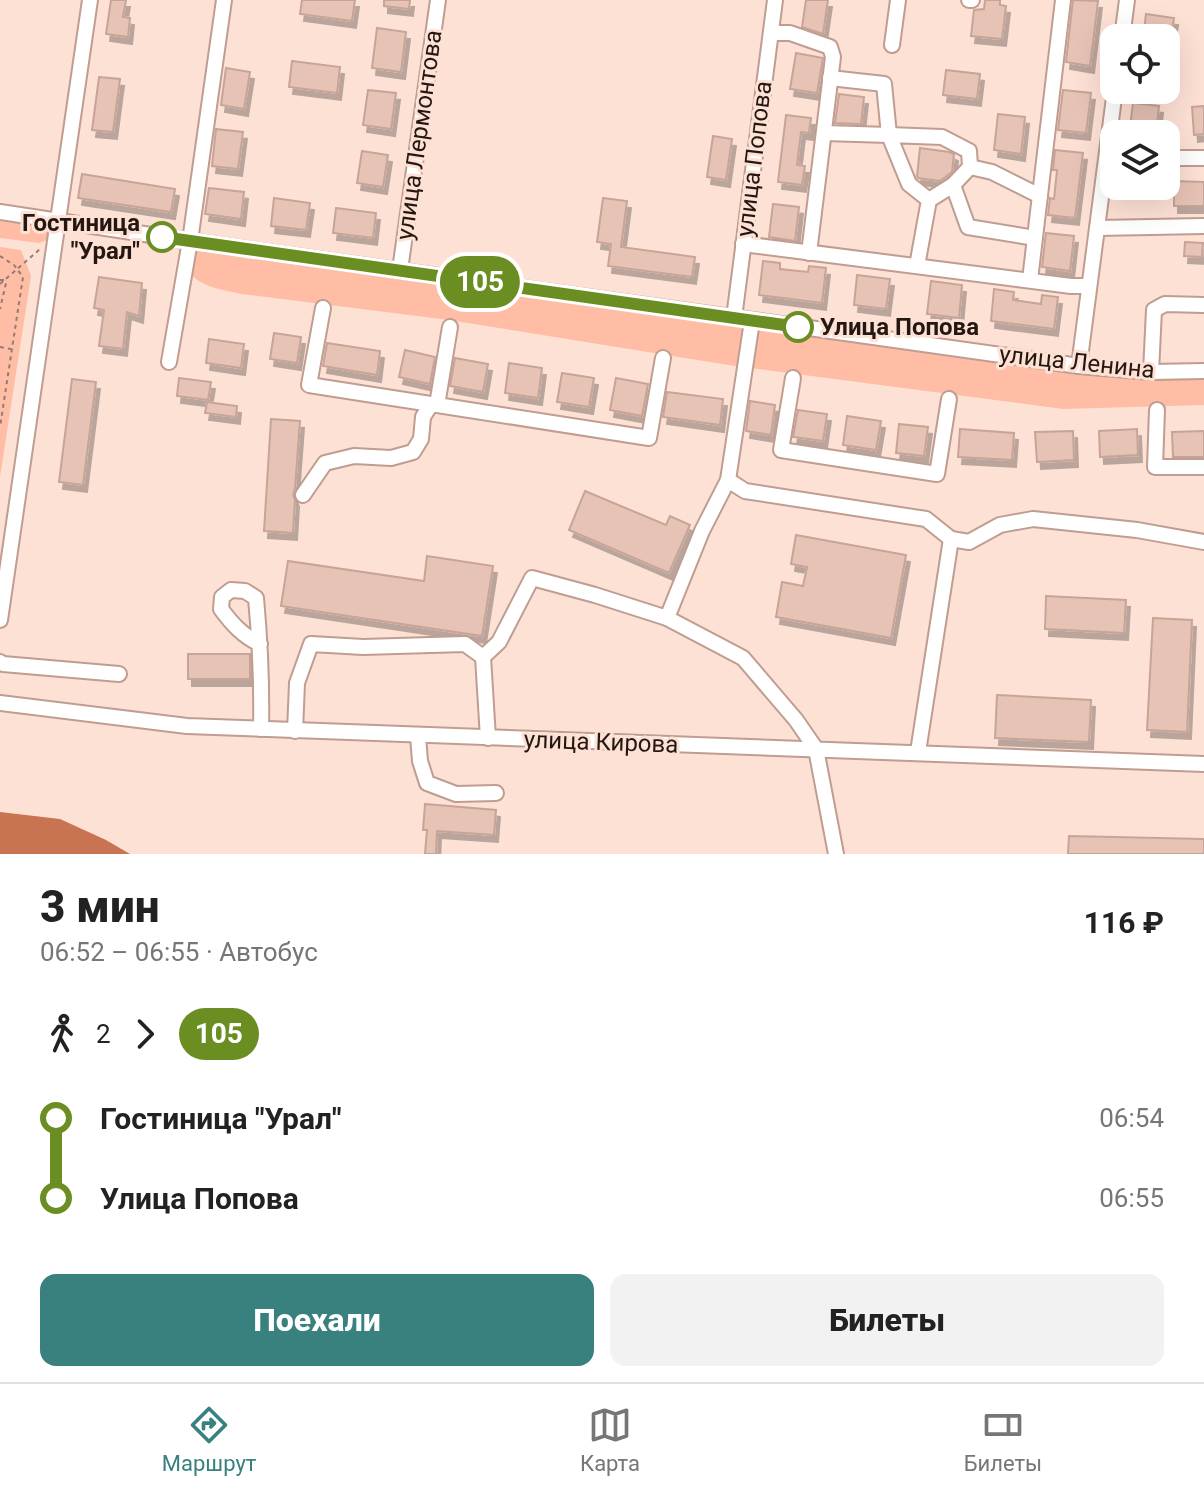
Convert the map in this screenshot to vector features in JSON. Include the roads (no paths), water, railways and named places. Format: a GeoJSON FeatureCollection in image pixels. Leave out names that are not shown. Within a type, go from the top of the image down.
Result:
{"type":"FeatureCollection","features":[{"type":"Feature","properties":{"kind":"street"},"geometry":{"type":"LineString","coordinates":[[0,620],[90,0]]}},
{"type":"Feature","properties":{"kind":"street"},"geometry":{"type":"LineString","coordinates":[[169,362],[190,241],[224,0]]}},
{"type":"Feature","properties":{"kind":"street","name":"улица Лермонтова"},"geometry":{"type":"LineString","coordinates":[[400,270],[438,0]]}},
{"type":"Feature","properties":{"kind":"street","name":"улица Попова"},"geometry":{"type":"LineString","coordinates":[[734,318],[775,0]]}},
{"type":"Feature","properties":{"kind":"street"},"geometry":{"type":"LineString","coordinates":[[892,45],[898,0]]}},
{"type":"Feature","properties":{"kind":"street"},"geometry":{"type":"LineString","coordinates":[[1030,280],[1063,0]]}},
{"type":"Feature","properties":{"kind":"street"},"geometry":{"type":"LineString","coordinates":[[1124,24],[1127,0]]}},
{"type":"Feature","properties":{"kind":"street"},"geometry":{"type":"LineString","coordinates":[[771,33],[790,33],[830,47],[833,57],[809,253]]}},
{"type":"Feature","properties":{"kind":"street"},"geometry":{"type":"LineString","coordinates":[[830,78],[884,84],[889,135],[909,184],[929,200]]}},
{"type":"Feature","properties":{"kind":"street"},"geometry":{"type":"LineString","coordinates":[[824,133],[942,137],[969,151],[970,167],[953,185],[929,200],[917,266]]}},
{"type":"Feature","properties":{"kind":"street"},"geometry":{"type":"LineString","coordinates":[[1180,158],[1204,158]]}},
{"type":"Feature","properties":{"kind":"street"},"geometry":{"type":"LineString","coordinates":[[970,167],[992,172],[1040,196]]}},
{"type":"Feature","properties":{"kind":"street"},"geometry":{"type":"LineString","coordinates":[[953,185],[968,227],[1035,238]]}},
{"type":"Feature","properties":{"kind":"street"},"geometry":{"type":"LineString","coordinates":[[1079,366],[1102,200]]}},
{"type":"Feature","properties":{"kind":"street","name":"улица Ленина"},"geometry":{"type":"LineString","coordinates":[[0,212],[1079,366],[1151,372],[1204,371]]}},
{"type":"Feature","properties":{"kind":"street"},"geometry":{"type":"LineString","coordinates":[[1097,228],[1204,226]]}},
{"type":"Feature","properties":{"kind":"street"},"geometry":{"type":"LineString","coordinates":[[743,244],[1089,286]]}},
{"type":"Feature","properties":{"kind":"street"},"geometry":{"type":"LineString","coordinates":[[1151,372],[1154,310],[1165,304],[1204,305]]}},
{"type":"Feature","properties":{"kind":"street"},"geometry":{"type":"LineString","coordinates":[[323,308],[309,385],[649,438],[663,358]]}},
{"type":"Feature","properties":{"kind":"street"},"geometry":{"type":"LineString","coordinates":[[667,618],[702,531],[728,480],[752,321]]}},
{"type":"Feature","properties":{"kind":"street"},"geometry":{"type":"LineString","coordinates":[[303,495],[325,463],[354,456],[391,458],[413,452],[421,439],[423,417],[434,405],[450,327]]}},
{"type":"Feature","properties":{"kind":"street"},"geometry":{"type":"LineString","coordinates":[[793,378],[781,450],[937,474],[949,399]]}},
{"type":"Feature","properties":{"kind":"street"},"geometry":{"type":"LineString","coordinates":[[1157,410],[1155,467],[1204,467]]}},
{"type":"Feature","properties":{"kind":"street"},"geometry":{"type":"LineString","coordinates":[[728,480],[745,491],[926,519],[951,539],[969,542],[1000,525],[1033,519],[1137,530],[1204,542]]}},
{"type":"Feature","properties":{"kind":"street"},"geometry":{"type":"LineString","coordinates":[[918,752],[951,539]]}},
{"type":"Feature","properties":{"kind":"street"},"geometry":{"type":"LineString","coordinates":[[483,657],[499,642],[532,578],[667,618],[743,658],[796,720],[816,749],[836,854]]}},
{"type":"Feature","properties":{"kind":"street"},"geometry":{"type":"LineString","coordinates":[[260,644],[242,633],[221,609],[222,597],[231,590],[245,591],[256,598],[259,632],[262,686],[261,729]]}},
{"type":"Feature","properties":{"kind":"street"},"geometry":{"type":"LineString","coordinates":[[295,731],[297,683],[311,644],[363,647],[465,644],[483,657]]}},
{"type":"Feature","properties":{"kind":"street"},"geometry":{"type":"LineString","coordinates":[[483,657],[488,738]]}},
{"type":"Feature","properties":{"kind":"street"},"geometry":{"type":"LineString","coordinates":[[0,662],[119,674]]}},
{"type":"Feature","properties":{"kind":"street","name":"улица Кирова"},"geometry":{"type":"LineString","coordinates":[[0,703],[187,726],[1204,764]]}},
{"type":"Feature","properties":{"kind":"street"},"geometry":{"type":"LineString","coordinates":[[418,736],[420,761],[427,783],[456,794],[496,793]]}},
{"type":"Feature","properties":{"kind":"place","name":"Гостиница \"Урал\""},"geometry":{"type":"Point","coordinates":[162,237]}},
{"type":"Feature","properties":{"kind":"place","name":"Улица Попова"},"geometry":{"type":"Point","coordinates":[798,327]}}]}
